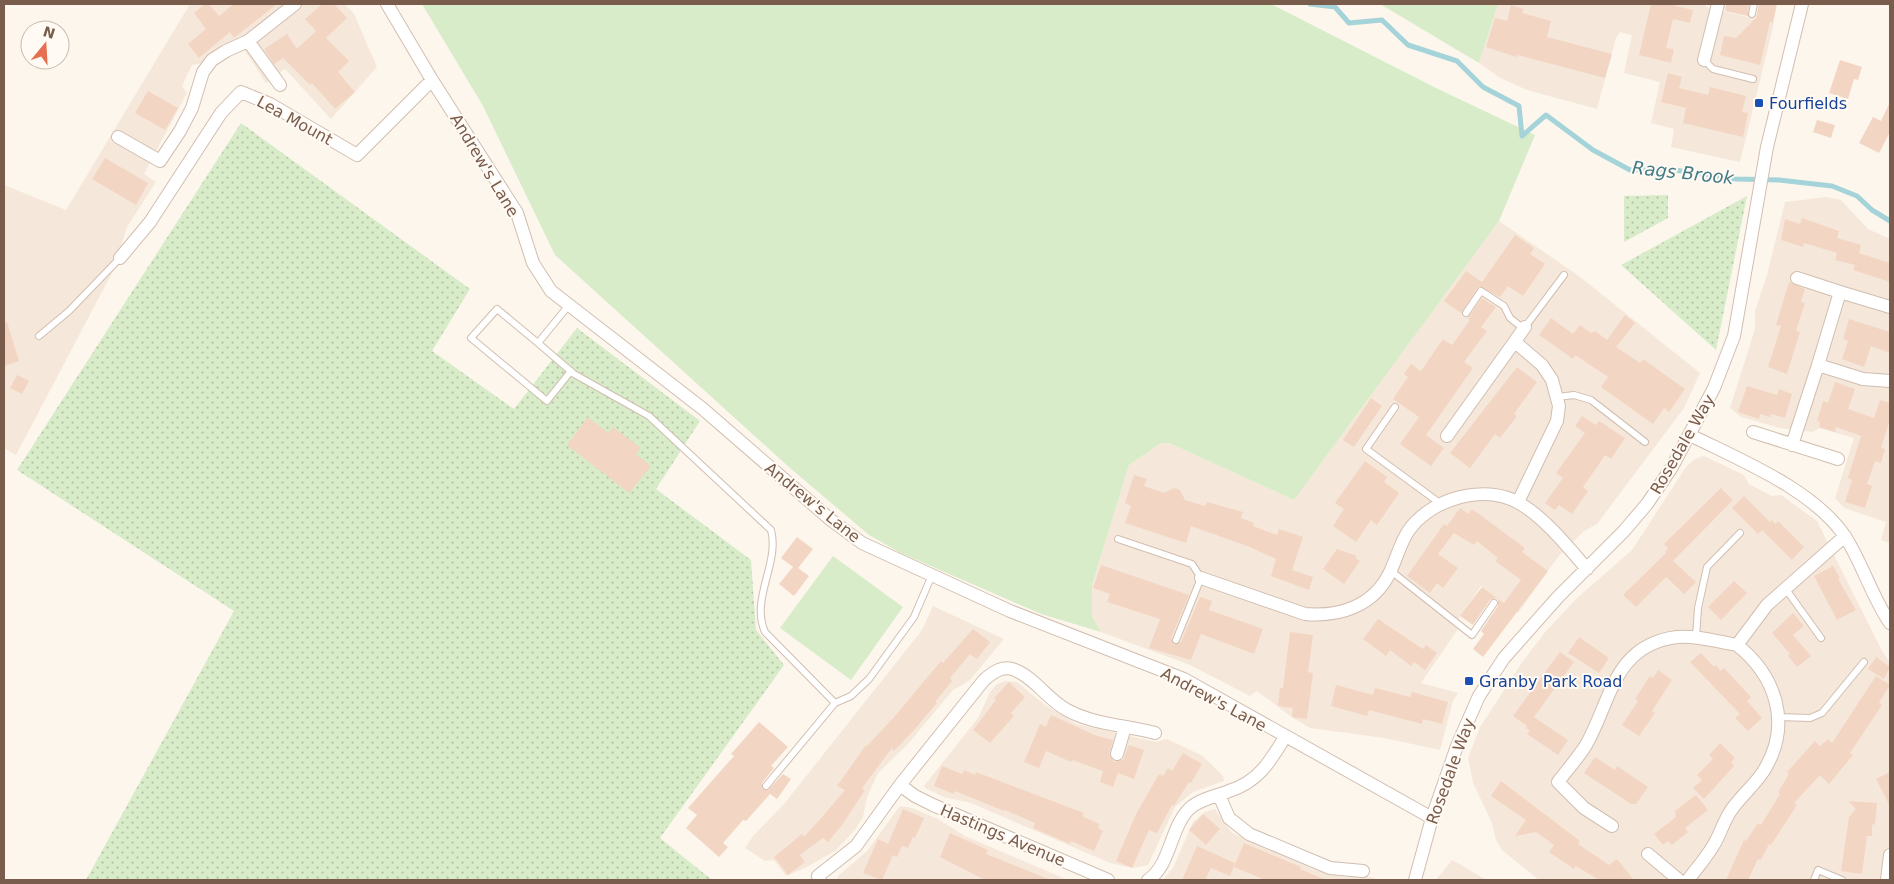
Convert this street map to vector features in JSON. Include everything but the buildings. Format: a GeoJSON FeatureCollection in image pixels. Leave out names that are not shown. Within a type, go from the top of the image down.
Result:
{"type":"FeatureCollection","features":[{"type":"Feature","properties":{"kind":"street"},"geometry":{"type":"LineString","coordinates":[[118,137],[160,160],[180,131],[192,108],[203,72],[218,54],[248,41],[295,4]]}},
{"type":"Feature","properties":{"kind":"street","name":"Andrew's Lane"},"geometry":{"type":"LineString","coordinates":[[387,4],[432,80],[517,213],[533,263],[550,292],[703,409],[831,520],[862,543],[1010,611],[1184,680],[1432,818]]}},
{"type":"Feature","properties":{"kind":"street"},"geometry":{"type":"LineString","coordinates":[[1704,60],[1718,4]]}},
{"type":"Feature","properties":{"kind":"street","name":"Rosedale Way"},"geometry":{"type":"LineString","coordinates":[[1415,880],[1432,818],[1458,746],[1479,696],[1504,658],[1558,597],[1647,504],[1672,467],[1714,388],[1734,336],[1767,147],[1802,4]]}},
{"type":"Feature","properties":{"kind":"street"},"geometry":{"type":"LineString","coordinates":[[248,41],[280,85]]}},
{"type":"Feature","properties":{"kind":"street","name":"Lea Mount"},"geometry":{"type":"LineString","coordinates":[[120,258],[150,222],[221,113],[241,92],[270,104],[357,155],[432,80]]}},
{"type":"Feature","properties":{"kind":"street"},"geometry":{"type":"LineString","coordinates":[[1797,278],[1890,307]]}},
{"type":"Feature","properties":{"kind":"street"},"geometry":{"type":"LineString","coordinates":[[1792,444],[1840,292]]}},
{"type":"Feature","properties":{"kind":"street"},"geometry":{"type":"LineString","coordinates":[[1447,436],[1524,328]]}},
{"type":"Feature","properties":{"kind":"street"},"geometry":{"type":"LineString","coordinates":[[1515,342],[1542,365],[1552,380],[1558,397],[1557,421],[1518,502]]}},
{"type":"Feature","properties":{"kind":"street"},"geometry":{"type":"LineString","coordinates":[[1818,365],[1862,379],[1890,381]]}},
{"type":"Feature","properties":{"kind":"street"},"geometry":{"type":"LineString","coordinates":[[1753,432],[1838,459]]}},
{"type":"Feature","properties":{"kind":"street"},"geometry":{"type":"LineString","coordinates":[[1690,435],[1772,477],[1823,511],[1845,536],[1890,623]]}},
{"type":"Feature","properties":{"kind":"street"},"geometry":{"type":"LineString","coordinates":[[1201,578],[1297,611],[1318,615],[1350,610],[1367,601],[1382,588],[1401,544],[1410,529],[1424,514],[1441,504],[1471,495],[1492,495],[1518,502],[1560,538],[1586,569]]}},
{"type":"Feature","properties":{"kind":"street"},"geometry":{"type":"LineString","coordinates":[[1737,645],[1767,605],[1845,536]]}},
{"type":"Feature","properties":{"kind":"street"},"geometry":{"type":"LineString","coordinates":[[1612,826],[1584,808],[1558,782],[1586,746],[1608,692],[1628,661],[1659,641],[1677,637],[1696,637],[1737,645],[1764,670],[1773,693],[1778,717],[1777,746],[1765,769],[1732,810],[1723,823],[1714,845],[1688,880]]}},
{"type":"Feature","properties":{"kind":"street"},"geometry":{"type":"LineString","coordinates":[[820,880],[818,876],[844,858],[868,832],[900,786],[984,680],[1000,669],[1015,670],[1052,700],[1080,716],[1155,733]]}},
{"type":"Feature","properties":{"kind":"street"},"geometry":{"type":"LineString","coordinates":[[1117,754],[1125,727]]}},
{"type":"Feature","properties":{"kind":"street"},"geometry":{"type":"LineString","coordinates":[[1148,880],[1156,873],[1178,824],[1190,808],[1253,781],[1270,762],[1285,737]]}},
{"type":"Feature","properties":{"kind":"street","name":"Hastings Avenue"},"geometry":{"type":"LineString","coordinates":[[900,786],[933,805],[1108,880]]}},
{"type":"Feature","properties":{"kind":"street"},"geometry":{"type":"LineString","coordinates":[[1219,795],[1229,818],[1249,834],[1330,868],[1362,871]]}},
{"type":"Feature","properties":{"kind":"street"},"geometry":{"type":"LineString","coordinates":[[1648,854],[1679,880]]}},
{"type":"Feature","properties":{"kind":"street"},"geometry":{"type":"LineString","coordinates":[[1886,880],[1890,855]]}},
{"type":"Feature","properties":{"kind":"lane"},"geometry":{"type":"LineString","coordinates":[[1752,14],[1754,4]]}},
{"type":"Feature","properties":{"kind":"lane"},"geometry":{"type":"LineString","coordinates":[[1704,60],[1713,69],[1753,79]]}},
{"type":"Feature","properties":{"kind":"lane"},"geometry":{"type":"LineString","coordinates":[[39,336],[69,310],[120,258]]}},
{"type":"Feature","properties":{"kind":"lane"},"geometry":{"type":"LineString","coordinates":[[1466,313],[1481,291],[1504,306],[1510,318],[1524,328],[1564,275]]}},
{"type":"Feature","properties":{"kind":"lane"},"geometry":{"type":"LineString","coordinates":[[538,343],[569,306]]}},
{"type":"Feature","properties":{"kind":"lane"},"geometry":{"type":"LineString","coordinates":[[571,371],[546,401],[471,338],[497,309],[571,371],[649,416],[770,530],[774,540],[763,592],[762,625],[765,632],[834,703]]}},
{"type":"Feature","properties":{"kind":"lane"},"geometry":{"type":"LineString","coordinates":[[1558,397],[1574,395],[1591,400],[1645,442]]}},
{"type":"Feature","properties":{"kind":"lane"},"geometry":{"type":"LineString","coordinates":[[1395,407],[1366,449],[1441,504]]}},
{"type":"Feature","properties":{"kind":"lane"},"geometry":{"type":"LineString","coordinates":[[1696,637],[1698,608],[1707,567],[1740,533]]}},
{"type":"Feature","properties":{"kind":"lane"},"geometry":{"type":"LineString","coordinates":[[1118,539],[1192,564],[1201,578],[1176,640]]}},
{"type":"Feature","properties":{"kind":"lane"},"geometry":{"type":"LineString","coordinates":[[1390,571],[1472,634],[1494,603]]}},
{"type":"Feature","properties":{"kind":"lane"},"geometry":{"type":"LineString","coordinates":[[766,786],[834,703],[851,696],[869,679],[914,617],[932,575]]}},
{"type":"Feature","properties":{"kind":"lane"},"geometry":{"type":"LineString","coordinates":[[1785,588],[1821,638]]}},
{"type":"Feature","properties":{"kind":"lane"},"geometry":{"type":"LineString","coordinates":[[1778,717],[1810,718],[1822,713],[1864,662]]}},
{"type":"Feature","properties":{"kind":"lane"},"geometry":{"type":"LineString","coordinates":[[1814,880],[1818,870],[1842,880]]}},
{"type":"Feature","properties":{"kind":"shaded area"},"geometry":{"type":"Polygon","coordinates":[[[190,4],[345,4],[354,14],[377,67],[331,119],[285,69],[266,83],[238,40],[221,45],[203,63],[192,65],[182,86],[187,93],[144,174],[156,182],[127,227],[113,271],[16,455],[4,448],[4,185],[66,210],[190,4]]]}},
{"type":"Feature","properties":{"kind":"shaded area"},"geometry":{"type":"Polygon","coordinates":[[[1498,4],[1706,4],[1706,7],[1774,23],[1740,162],[1671,147],[1674,129],[1651,123],[1660,82],[1624,73],[1632,35],[1620,32],[1616,38],[1597,109],[1527,90],[1500,78],[1479,63],[1498,4]]]}},
{"type":"Feature","properties":{"kind":"shaded area"},"geometry":{"type":"Polygon","coordinates":[[[1826,197],[1841,200],[1868,229],[1890,239],[1890,543],[1881,540],[1886,522],[1844,508],[1835,498],[1854,438],[1819,428],[1812,432],[1780,428],[1741,417],[1730,408],[1755,329],[1755,311],[1767,275],[1785,202],[1826,197]]]}},
{"type":"Feature","properties":{"kind":"shaded area"},"geometry":{"type":"Polygon","coordinates":[[[1499,221],[1579,276],[1700,373],[1684,408],[1597,524],[1584,531],[1558,557],[1518,613],[1481,586],[1454,626],[1458,629],[1421,683],[1458,693],[1453,701],[1440,750],[1384,738],[1310,728],[1293,718],[1257,691],[1250,696],[1190,665],[1101,632],[1092,616],[1092,585],[1129,465],[1161,443],[1169,443],[1294,500],[1499,221]]]}},
{"type":"Feature","properties":{"kind":"shaded area"},"geometry":{"type":"Polygon","coordinates":[[[1704,456],[1744,475],[1749,484],[1772,496],[1781,495],[1817,521],[1881,649],[1890,663],[1890,880],[1539,880],[1502,850],[1496,840],[1492,823],[1473,783],[1468,758],[1480,727],[1523,661],[1546,631],[1577,598],[1632,550],[1686,467],[1695,459],[1704,456]]]}},
{"type":"Feature","properties":{"kind":"shaded area"},"geometry":{"type":"Polygon","coordinates":[[[933,606],[1004,639],[970,680],[952,691],[908,744],[878,773],[867,797],[863,817],[855,830],[835,851],[807,867],[786,876],[774,860],[765,861],[745,848],[753,836],[784,804],[922,630],[933,606]]]}},
{"type":"Feature","properties":{"kind":"shaded area"},"geometry":{"type":"Polygon","coordinates":[[[1006,681],[1017,682],[1045,705],[1076,724],[1156,742],[1167,739],[1203,756],[1223,776],[1224,781],[1193,792],[1175,807],[1148,865],[1133,868],[1110,863],[971,803],[944,797],[925,788],[924,786],[978,718],[990,692],[997,684],[1006,681]]]}},
{"type":"Feature","properties":{"kind":"shaded area"},"geometry":{"type":"Polygon","coordinates":[[[900,806],[912,808],[938,819],[965,836],[1068,880],[837,880],[838,876],[867,851],[900,806]]]}},
{"type":"Feature","properties":{"kind":"shaded area"},"geometry":{"type":"Polygon","coordinates":[[[1215,809],[1231,832],[1315,870],[1345,877],[1367,876],[1379,880],[1163,880],[1173,868],[1193,822],[1205,812],[1215,809]]]}},
{"type":"Feature","properties":{"kind":"shaded area"},"geometry":{"type":"Polygon","coordinates":[[[1452,860],[1487,880],[1436,880],[1452,860]]]}},
{"type":"Feature","properties":{"kind":"green space"},"geometry":{"type":"Polygon","coordinates":[[[422,4],[1271,4],[1436,88],[1535,135],[1499,221],[1294,500],[1169,443],[1161,443],[1129,465],[1092,585],[1092,616],[1101,632],[1041,614],[901,553],[869,535],[790,468],[555,255],[483,106],[422,4]]]}},
{"type":"Feature","properties":{"kind":"green space"},"geometry":{"type":"Polygon","coordinates":[[[1380,4],[1498,4],[1479,63],[1380,4]]]}},
{"type":"Feature","properties":{"kind":"green space"},"geometry":{"type":"Polygon","coordinates":[[[241,123],[470,289],[432,351],[514,409],[577,328],[700,421],[656,489],[751,560],[756,630],[784,665],[660,838],[712,880],[86,880],[234,611],[17,470],[241,123]]]}},
{"type":"Feature","properties":{"kind":"green space"},"geometry":{"type":"Polygon","coordinates":[[[1668,195],[1668,218],[1624,242],[1624,196],[1668,195]]]}},
{"type":"Feature","properties":{"kind":"green space"},"geometry":{"type":"Polygon","coordinates":[[[1747,196],[1716,350],[1621,265],[1747,196]]]}},
{"type":"Feature","properties":{"kind":"green space"},"geometry":{"type":"Polygon","coordinates":[[[833,556],[903,607],[851,680],[780,628],[833,556]]]}},
{"type":"Feature","properties":{"kind":"waterway","name":"Rags Brook"},"geometry":{"type":"LineString","coordinates":[[1310,4],[1335,7],[1349,23],[1382,20],[1408,45],[1457,61],[1483,87],[1519,106],[1522,136],[1546,115],[1593,150],[1630,170],[1668,169],[1736,179],[1779,180],[1832,186],[1857,196],[1872,210],[1890,221]]}},
{"type":"Feature","properties":{"kind":"place","name":"Fourfields"},"geometry":{"type":"Point","coordinates":[1759,103]}},
{"type":"Feature","properties":{"kind":"place","name":"Granby Park Road"},"geometry":{"type":"Point","coordinates":[1469,681]}}]}
